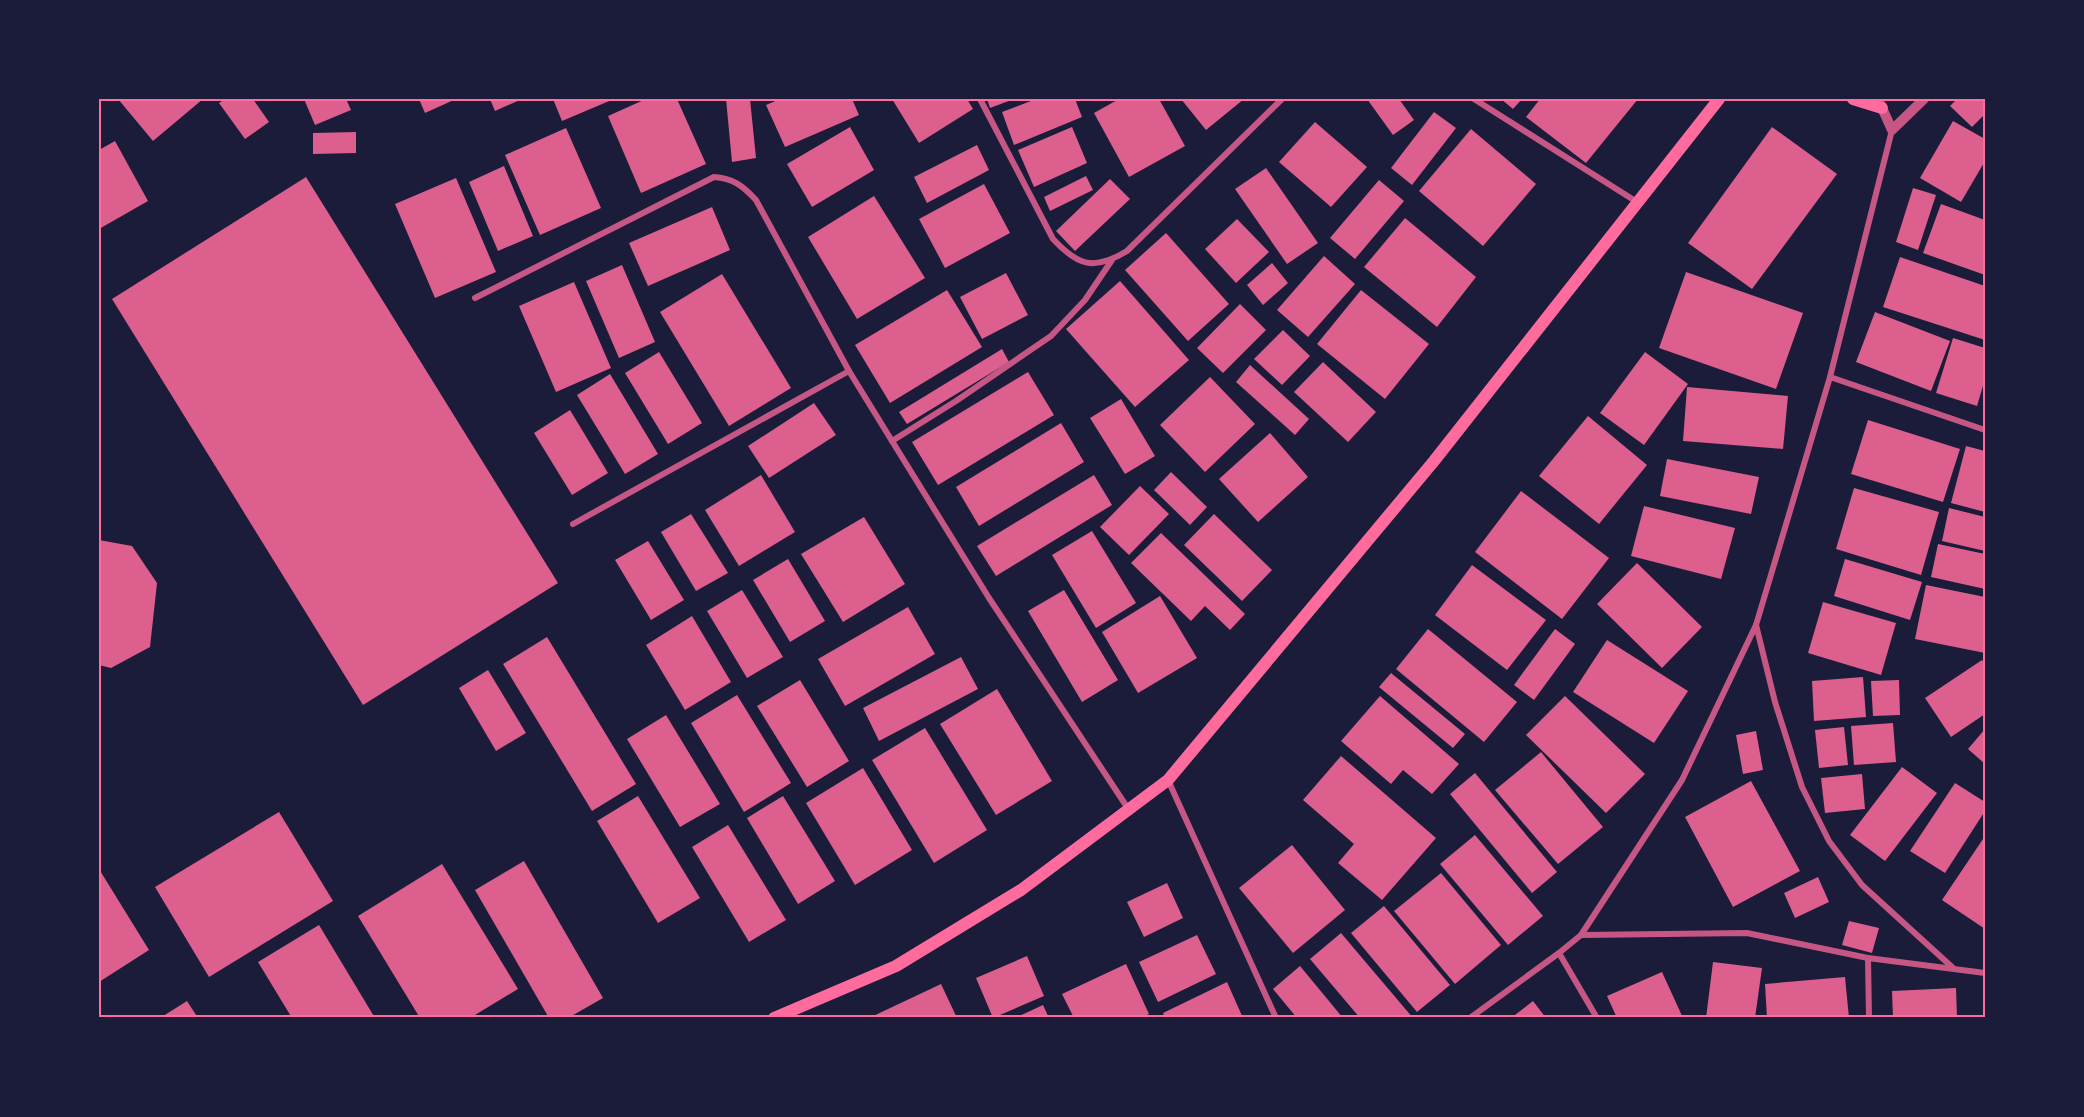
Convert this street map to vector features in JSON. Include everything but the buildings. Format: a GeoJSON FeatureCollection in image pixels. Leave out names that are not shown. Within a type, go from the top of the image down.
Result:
{"type":"FeatureCollection","features":[{"type":"Feature","properties":{"kind":"main road"},"geometry":{"type":"LineString","coordinates":[[774,1018],[896,966],[1021,890],[1168,780],[1434,461],[1719,99]]}},
{"type":"Feature","properties":{"kind":"main road"},"geometry":{"type":"LineString","coordinates":[[1853,99],[1880,103]]}},
{"type":"Feature","properties":{"kind":"street"},"geometry":{"type":"LineString","coordinates":[[980,99],[1053,239],[1067,253],[1082,261],[1100,264],[1113,260],[1127,251],[1282,99]]}},
{"type":"Feature","properties":{"kind":"street"},"geometry":{"type":"LineString","coordinates":[[1474,99],[1637,202]]}},
{"type":"Feature","properties":{"kind":"street"},"geometry":{"type":"LineString","coordinates":[[1470,1018],[1581,935],[1682,780],[1756,625],[1830,377],[1892,130],[1924,99]]}},
{"type":"Feature","properties":{"kind":"street"},"geometry":{"type":"LineString","coordinates":[[1880,103],[1892,130]]}},
{"type":"Feature","properties":{"kind":"street"},"geometry":{"type":"LineString","coordinates":[[475,298],[714,177],[729,178],[742,186],[756,200],[849,371],[989,598],[1129,810]]}},
{"type":"Feature","properties":{"kind":"street"},"geometry":{"type":"LineString","coordinates":[[892,441],[956,401],[1051,336],[1085,300],[1113,260]]}},
{"type":"Feature","properties":{"kind":"street"},"geometry":{"type":"LineString","coordinates":[[573,524],[849,371]]}},
{"type":"Feature","properties":{"kind":"street"},"geometry":{"type":"LineString","coordinates":[[1830,377],[1985,430]]}},
{"type":"Feature","properties":{"kind":"street"},"geometry":{"type":"LineString","coordinates":[[1756,625],[1775,702],[1802,787],[1829,841],[1862,885],[1952,968]]}},
{"type":"Feature","properties":{"kind":"street"},"geometry":{"type":"LineString","coordinates":[[1168,780],[1276,1018]]}},
{"type":"Feature","properties":{"kind":"street"},"geometry":{"type":"LineString","coordinates":[[1581,935],[1747,933],[1868,958],[1985,973]]}},
{"type":"Feature","properties":{"kind":"street"},"geometry":{"type":"LineString","coordinates":[[1559,953],[1597,1018]]}},
{"type":"Feature","properties":{"kind":"street"},"geometry":{"type":"LineString","coordinates":[[1868,958],[1869,1018]]}}]}
